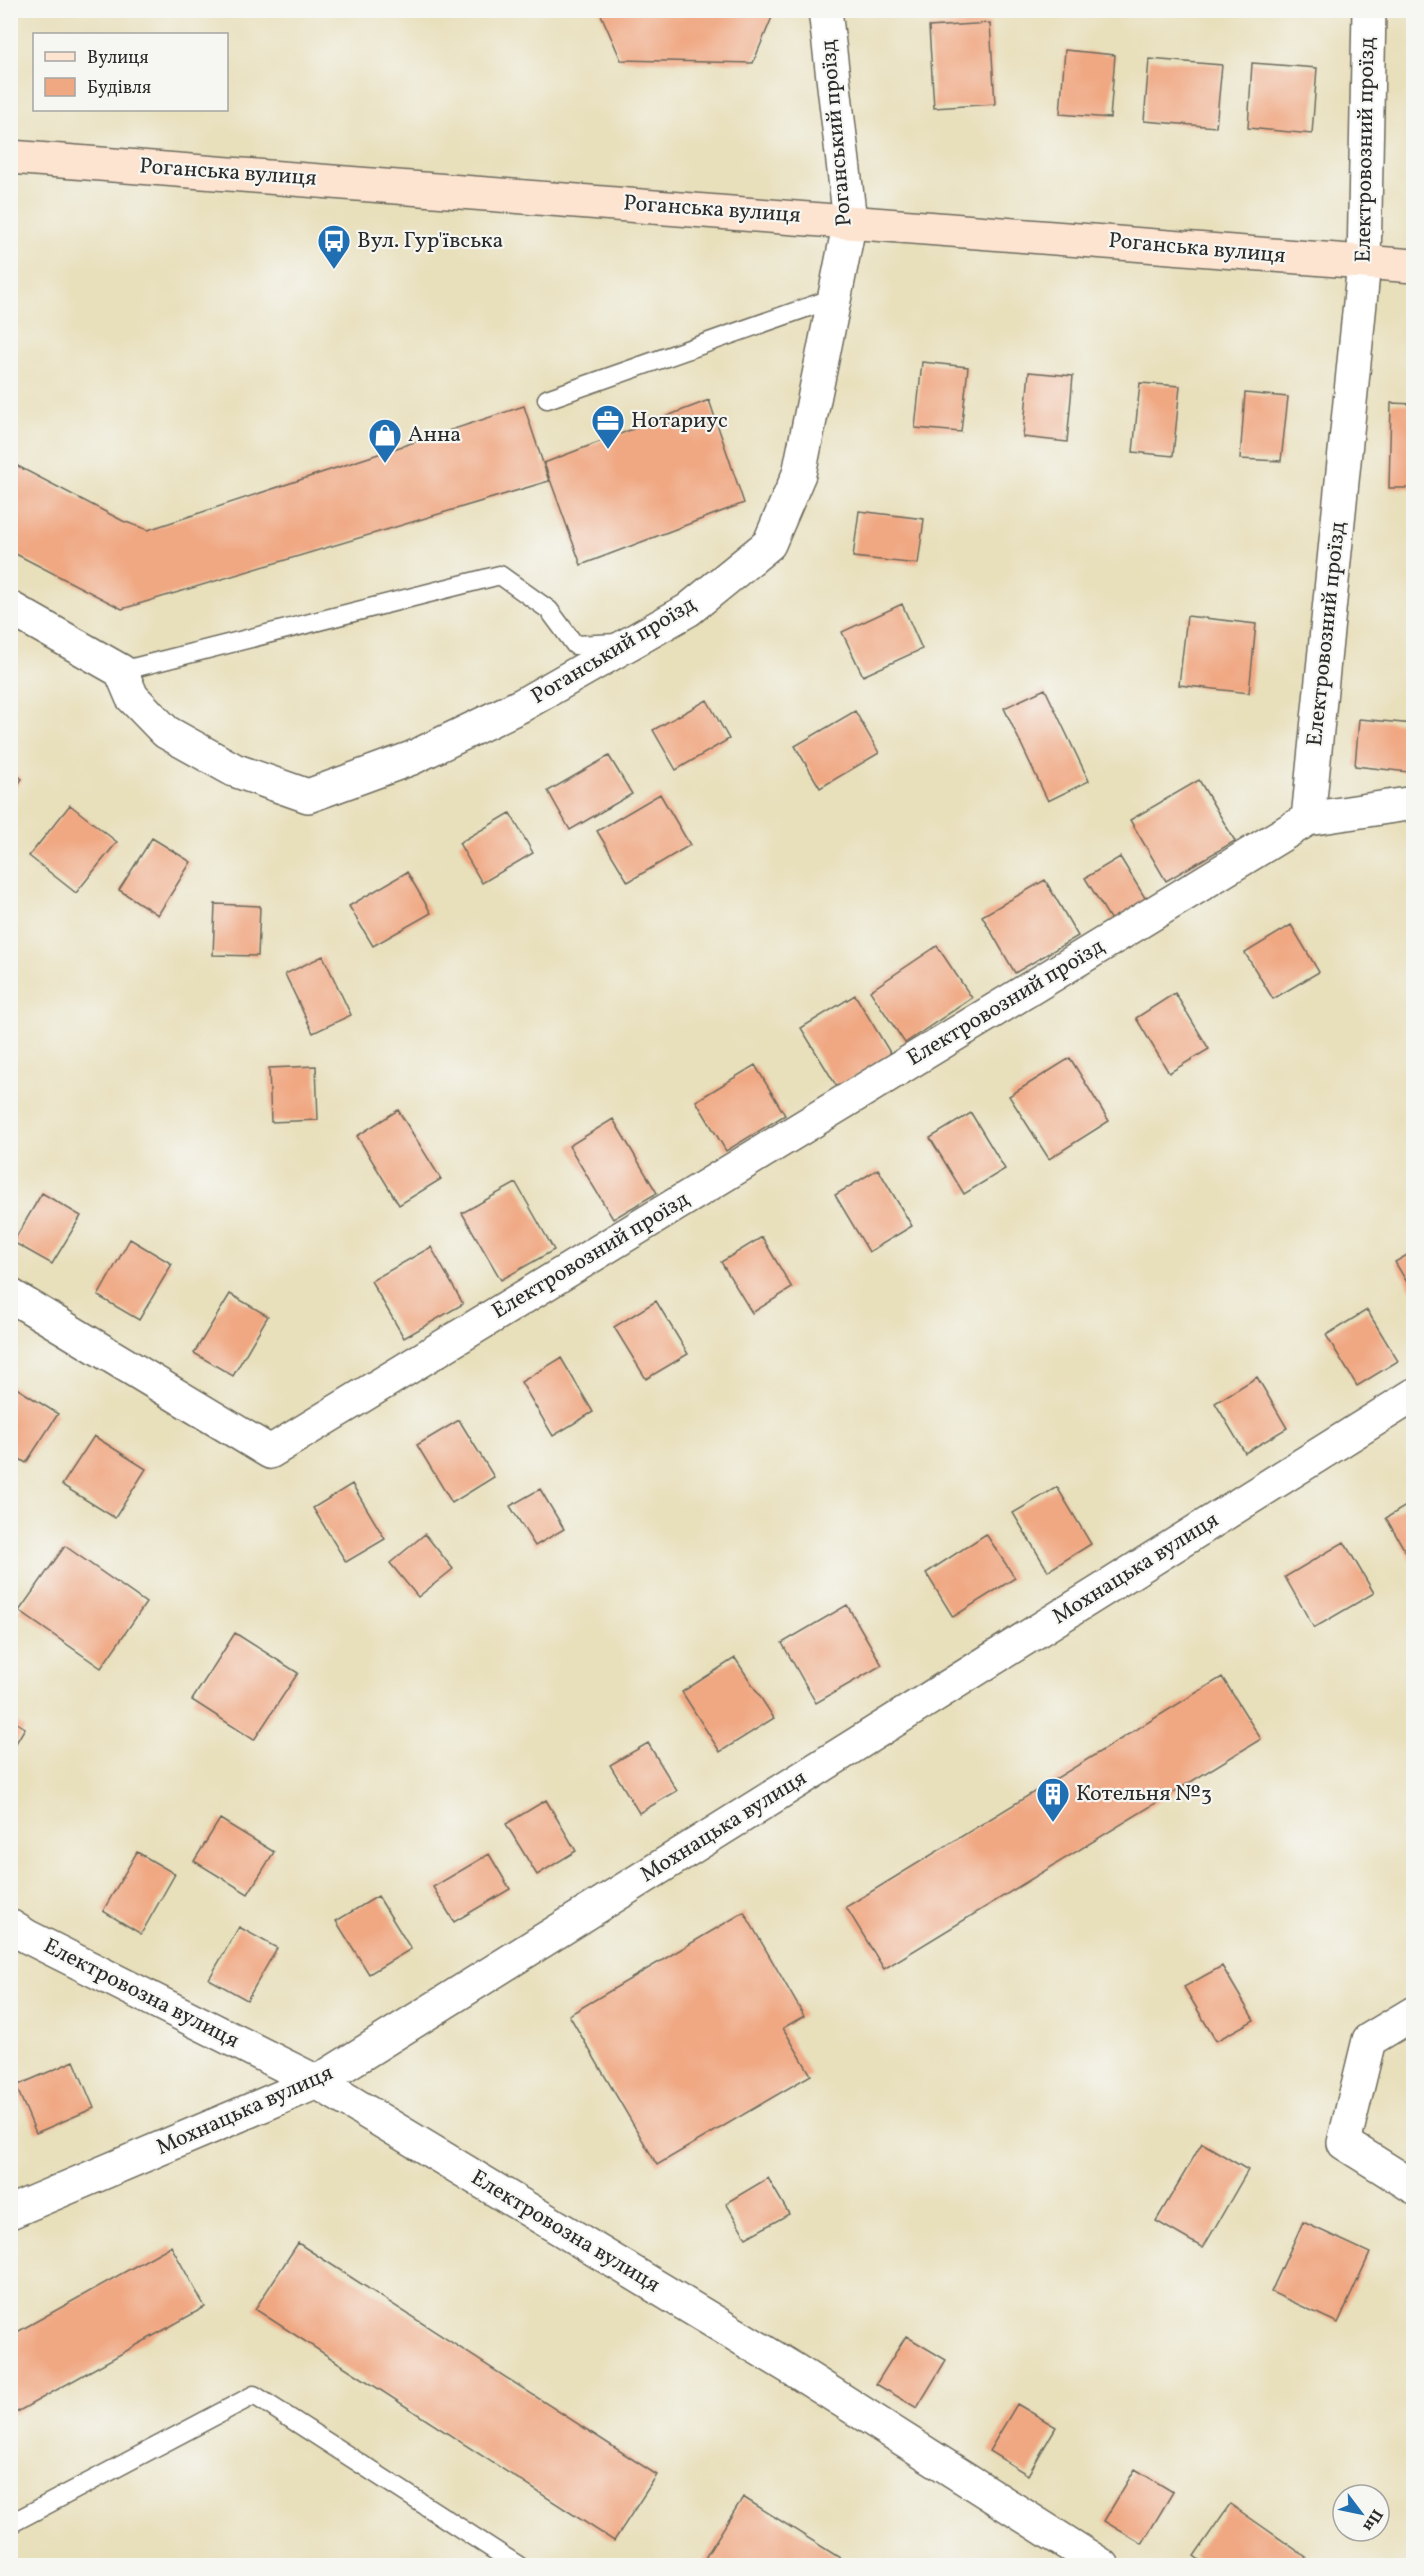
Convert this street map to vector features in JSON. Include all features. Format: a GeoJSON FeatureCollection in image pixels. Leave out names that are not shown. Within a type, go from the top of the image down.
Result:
{"type":"FeatureCollection","features":[{"type":"Feature","properties":{"kind":"main road","name":"Роганська вулиця"},"geometry":{"type":"LineString","coordinates":[[10,157],[1413,266]]}},
{"type":"Feature","properties":{"kind":"street","name":"Роганський проїзд"},"geometry":{"type":"LineString","coordinates":[[121,671],[132,697],[166,732],[234,770],[308,796],[411,758],[522,705],[688,610],[769,544],[799,474],[850,221],[825,10]]}},
{"type":"Feature","properties":{"kind":"street","name":"Електровозний проїзд"},"geometry":{"type":"LineString","coordinates":[[10,1295],[270,1452],[1308,819],[1364,263],[1369,10]]}},
{"type":"Feature","properties":{"kind":"street"},"geometry":{"type":"LineString","coordinates":[[10,608],[121,671]]}},
{"type":"Feature","properties":{"kind":"street"},"geometry":{"type":"LineString","coordinates":[[1308,819],[1413,803]]}},
{"type":"Feature","properties":{"kind":"street","name":"Мохнацька вулиця"},"geometry":{"type":"LineString","coordinates":[[10,2212],[317,2082],[1413,1395]]}},
{"type":"Feature","properties":{"kind":"street","name":"Електровозна вулиця"},"geometry":{"type":"LineString","coordinates":[[10,1926],[28,1938],[317,2082],[795,2371],[1103,2565]]}},
{"type":"Feature","properties":{"kind":"street"},"geometry":{"type":"LineString","coordinates":[[1413,2013],[1369,2040],[1344,2143],[1413,2187]]}},
{"type":"Feature","properties":{"kind":"lane"},"geometry":{"type":"LineString","coordinates":[[547,399],[834,298]]}},
{"type":"Feature","properties":{"kind":"lane"},"geometry":{"type":"LineString","coordinates":[[121,671],[500,575],[549,610],[575,645],[631,643]]}},
{"type":"Feature","properties":{"kind":"lane"},"geometry":{"type":"LineString","coordinates":[[10,2524],[254,2395],[519,2565]]}},
{"type":"Feature","properties":{"kind":"building"},"geometry":{"type":"Polygon","coordinates":[[[599,10],[775,10],[753,63],[621,60],[599,10]]]}},
{"type":"Feature","properties":{"kind":"building"},"geometry":{"type":"Polygon","coordinates":[[[990,23],[995,104],[934,108],[929,27],[990,23]]]}},
{"type":"Feature","properties":{"kind":"building"},"geometry":{"type":"Polygon","coordinates":[[[1065,50],[1115,55],[1110,118],[1060,114],[1065,50]]]}},
{"type":"Feature","properties":{"kind":"building"},"geometry":{"type":"Polygon","coordinates":[[[1149,59],[1222,65],[1216,127],[1144,121],[1149,59]]]}},
{"type":"Feature","properties":{"kind":"building"},"geometry":{"type":"Polygon","coordinates":[[[1252,63],[1317,68],[1312,134],[1248,128],[1252,63]]]}},
{"type":"Feature","properties":{"kind":"building"},"geometry":{"type":"Polygon","coordinates":[[[922,362],[968,367],[961,432],[915,428],[922,362]]]}},
{"type":"Feature","properties":{"kind":"building"},"geometry":{"type":"Polygon","coordinates":[[[1029,372],[1073,376],[1067,442],[1023,437],[1029,372]]]}},
{"type":"Feature","properties":{"kind":"building"},"geometry":{"type":"Polygon","coordinates":[[[1140,383],[1180,386],[1173,456],[1133,452],[1140,383]]]}},
{"type":"Feature","properties":{"kind":"building"},"geometry":{"type":"Polygon","coordinates":[[[1245,393],[1288,397],[1281,461],[1240,459],[1245,393]]]}},
{"type":"Feature","properties":{"kind":"building"},"geometry":{"type":"Polygon","coordinates":[[[709,400],[744,503],[581,565],[544,463],[709,400]]]}},
{"type":"Feature","properties":{"kind":"building"},"geometry":{"type":"Polygon","coordinates":[[[1391,403],[1414,404],[1414,488],[1389,488],[1391,403]]]}},
{"type":"Feature","properties":{"kind":"building"},"geometry":{"type":"Polygon","coordinates":[[[524,406],[549,481],[122,609],[10,551],[10,462],[123,521],[148,530],[524,406]]]}},
{"type":"Feature","properties":{"kind":"building"},"geometry":{"type":"Polygon","coordinates":[[[859,511],[924,519],[918,564],[853,557],[859,511]]]}},
{"type":"Feature","properties":{"kind":"building"},"geometry":{"type":"Polygon","coordinates":[[[902,604],[922,649],[863,676],[842,632],[902,604]]]}},
{"type":"Feature","properties":{"kind":"building"},"geometry":{"type":"Polygon","coordinates":[[[1187,616],[1256,624],[1249,693],[1179,685],[1187,616]]]}},
{"type":"Feature","properties":{"kind":"building"},"geometry":{"type":"Polygon","coordinates":[[[1045,689],[1089,781],[1048,801],[1004,708],[1045,689]]]}},
{"type":"Feature","properties":{"kind":"building"},"geometry":{"type":"Polygon","coordinates":[[[707,700],[729,739],[676,770],[653,730],[707,700]]]}},
{"type":"Feature","properties":{"kind":"building"},"geometry":{"type":"Polygon","coordinates":[[[855,711],[879,753],[820,788],[795,746],[855,711]]]}},
{"type":"Feature","properties":{"kind":"building"},"geometry":{"type":"Polygon","coordinates":[[[1359,719],[1414,724],[1408,772],[1355,766],[1359,719]]]}},
{"type":"Feature","properties":{"kind":"building"},"geometry":{"type":"Polygon","coordinates":[[[609,756],[632,794],[570,830],[548,791],[609,756]]]}},
{"type":"Feature","properties":{"kind":"building"},"geometry":{"type":"Polygon","coordinates":[[[10,770],[22,779],[10,795],[10,770]]]}},
{"type":"Feature","properties":{"kind":"building"},"geometry":{"type":"Polygon","coordinates":[[[1199,780],[1235,841],[1166,881],[1130,820],[1199,780]]]}},
{"type":"Feature","properties":{"kind":"building"},"geometry":{"type":"Polygon","coordinates":[[[660,794],[690,845],[628,882],[597,831],[660,794]]]}},
{"type":"Feature","properties":{"kind":"building"},"geometry":{"type":"Polygon","coordinates":[[[70,805],[117,842],[76,893],[29,856],[70,805]]]}},
{"type":"Feature","properties":{"kind":"building"},"geometry":{"type":"Polygon","coordinates":[[[510,813],[533,853],[482,883],[459,843],[510,813]]]}},
{"type":"Feature","properties":{"kind":"building"},"geometry":{"type":"Polygon","coordinates":[[[152,838],[191,862],[158,915],[119,890],[152,838]]]}},
{"type":"Feature","properties":{"kind":"building"},"geometry":{"type":"Polygon","coordinates":[[[1120,857],[1147,901],[1112,922],[1085,878],[1120,857]]]}},
{"type":"Feature","properties":{"kind":"building"},"geometry":{"type":"Polygon","coordinates":[[[407,872],[431,913],[373,946],[349,906],[407,872]]]}},
{"type":"Feature","properties":{"kind":"building"},"geometry":{"type":"Polygon","coordinates":[[[1045,880],[1078,936],[1015,973],[982,916],[1045,880]]]}},
{"type":"Feature","properties":{"kind":"building"},"geometry":{"type":"Polygon","coordinates":[[[215,904],[260,906],[258,956],[213,955],[215,904]]]}},
{"type":"Feature","properties":{"kind":"building"},"geometry":{"type":"Polygon","coordinates":[[[1291,925],[1319,972],[1273,999],[1245,953],[1291,925]]]}},
{"type":"Feature","properties":{"kind":"building"},"geometry":{"type":"Polygon","coordinates":[[[937,946],[972,998],[905,1043],[870,991],[937,946]]]}},
{"type":"Feature","properties":{"kind":"building"},"geometry":{"type":"Polygon","coordinates":[[[323,956],[351,1015],[313,1033],[285,974],[323,956]]]}},
{"type":"Feature","properties":{"kind":"building"},"geometry":{"type":"Polygon","coordinates":[[[1175,993],[1209,1049],[1169,1073],[1136,1018],[1175,993]]]}},
{"type":"Feature","properties":{"kind":"building"},"geometry":{"type":"Polygon","coordinates":[[[855,995],[891,1054],[837,1087],[801,1028],[855,995]]]}},
{"type":"Feature","properties":{"kind":"building"},"geometry":{"type":"Polygon","coordinates":[[[1070,1058],[1109,1121],[1049,1159],[1009,1096],[1070,1058]]]}},
{"type":"Feature","properties":{"kind":"building"},"geometry":{"type":"Polygon","coordinates":[[[755,1065],[785,1115],[726,1151],[696,1101],[755,1065]]]}},
{"type":"Feature","properties":{"kind":"building"},"geometry":{"type":"Polygon","coordinates":[[[316,1066],[318,1120],[271,1122],[269,1068],[316,1066]]]}},
{"type":"Feature","properties":{"kind":"building"},"geometry":{"type":"Polygon","coordinates":[[[398,1110],[441,1179],[399,1205],[357,1136],[398,1110]]]}},
{"type":"Feature","properties":{"kind":"building"},"geometry":{"type":"Polygon","coordinates":[[[971,1113],[1005,1169],[964,1194],[930,1138],[971,1113]]]}},
{"type":"Feature","properties":{"kind":"building"},"geometry":{"type":"Polygon","coordinates":[[[613,1119],[657,1193],[613,1219],[569,1146],[613,1119]]]}},
{"type":"Feature","properties":{"kind":"building"},"geometry":{"type":"Polygon","coordinates":[[[878,1169],[912,1226],[869,1252],[835,1195],[878,1169]]]}},
{"type":"Feature","properties":{"kind":"building"},"geometry":{"type":"Polygon","coordinates":[[[516,1183],[554,1250],[501,1280],[462,1213],[516,1183]]]}},
{"type":"Feature","properties":{"kind":"building"},"geometry":{"type":"Polygon","coordinates":[[[42,1193],[81,1216],[52,1264],[13,1242],[42,1193]]]}},
{"type":"Feature","properties":{"kind":"building"},"geometry":{"type":"Polygon","coordinates":[[[762,1237],[792,1288],[752,1313],[721,1262],[762,1237]]]}},
{"type":"Feature","properties":{"kind":"building"},"geometry":{"type":"Polygon","coordinates":[[[130,1239],[172,1264],[139,1320],[98,1296],[130,1239]]]}},
{"type":"Feature","properties":{"kind":"building"},"geometry":{"type":"Polygon","coordinates":[[[431,1247],[463,1304],[404,1338],[371,1281],[431,1247]]]}},
{"type":"Feature","properties":{"kind":"building"},"geometry":{"type":"Polygon","coordinates":[[[1414,1251],[1414,1294],[1395,1262],[1414,1251]]]}},
{"type":"Feature","properties":{"kind":"building"},"geometry":{"type":"Polygon","coordinates":[[[230,1294],[268,1316],[233,1376],[194,1353],[230,1294]]]}},
{"type":"Feature","properties":{"kind":"building"},"geometry":{"type":"Polygon","coordinates":[[[656,1301],[688,1354],[646,1379],[614,1327],[656,1301]]]}},
{"type":"Feature","properties":{"kind":"building"},"geometry":{"type":"Polygon","coordinates":[[[1367,1310],[1398,1361],[1357,1386],[1326,1335],[1367,1310]]]}},
{"type":"Feature","properties":{"kind":"building"},"geometry":{"type":"Polygon","coordinates":[[[561,1358],[593,1412],[553,1436],[521,1382],[561,1358]]]}},
{"type":"Feature","properties":{"kind":"building"},"geometry":{"type":"Polygon","coordinates":[[[1257,1377],[1287,1428],[1245,1453],[1215,1403],[1257,1377]]]}},
{"type":"Feature","properties":{"kind":"building"},"geometry":{"type":"Polygon","coordinates":[[[10,1384],[58,1414],[26,1463],[10,1453],[10,1384]]]}},
{"type":"Feature","properties":{"kind":"building"},"geometry":{"type":"Polygon","coordinates":[[[459,1420],[494,1477],[452,1503],[417,1445],[459,1420]]]}},
{"type":"Feature","properties":{"kind":"building"},"geometry":{"type":"Polygon","coordinates":[[[94,1436],[146,1469],[115,1518],[62,1485],[94,1436]]]}},
{"type":"Feature","properties":{"kind":"building"},"geometry":{"type":"Polygon","coordinates":[[[352,1484],[385,1539],[346,1562],[313,1508],[352,1484]]]}},
{"type":"Feature","properties":{"kind":"building"},"geometry":{"type":"Polygon","coordinates":[[[1057,1487],[1091,1544],[1048,1571],[1013,1513],[1057,1487]]]}},
{"type":"Feature","properties":{"kind":"building"},"geometry":{"type":"Polygon","coordinates":[[[540,1489],[564,1529],[535,1546],[510,1506],[540,1489]]]}},
{"type":"Feature","properties":{"kind":"building"},"geometry":{"type":"Polygon","coordinates":[[[1414,1501],[1414,1559],[1411,1561],[1386,1518],[1414,1501]]]}},
{"type":"Feature","properties":{"kind":"building"},"geometry":{"type":"Polygon","coordinates":[[[425,1534],[453,1569],[418,1597],[390,1563],[425,1534]]]}},
{"type":"Feature","properties":{"kind":"building"},"geometry":{"type":"Polygon","coordinates":[[[986,1534],[1015,1578],[953,1617],[926,1573],[986,1534]]]}},
{"type":"Feature","properties":{"kind":"building"},"geometry":{"type":"Polygon","coordinates":[[[1344,1542],[1374,1593],[1314,1628],[1285,1577],[1344,1542]]]}},
{"type":"Feature","properties":{"kind":"building"},"geometry":{"type":"Polygon","coordinates":[[[65,1546],[146,1603],[101,1668],[19,1611],[65,1546]]]}},
{"type":"Feature","properties":{"kind":"building"},"geometry":{"type":"Polygon","coordinates":[[[847,1605],[882,1665],[816,1703],[782,1643],[847,1605]]]}},
{"type":"Feature","properties":{"kind":"building"},"geometry":{"type":"Polygon","coordinates":[[[235,1633],[298,1673],[254,1740],[192,1700],[235,1633]]]}},
{"type":"Feature","properties":{"kind":"building"},"geometry":{"type":"Polygon","coordinates":[[[735,1658],[774,1718],[720,1752],[682,1692],[735,1658]]]}},
{"type":"Feature","properties":{"kind":"building","name":"Котельня №3"},"geometry":{"type":"Polygon","coordinates":[[[1222,1677],[1261,1739],[884,1969],[846,1907],[1222,1677]]]}},
{"type":"Feature","properties":{"kind":"building"},"geometry":{"type":"Polygon","coordinates":[[[10,1719],[25,1728],[10,1753],[10,1719]]]}},
{"type":"Feature","properties":{"kind":"building"},"geometry":{"type":"Polygon","coordinates":[[[648,1743],[677,1791],[639,1813],[610,1765],[648,1743]]]}},
{"type":"Feature","properties":{"kind":"building"},"geometry":{"type":"Polygon","coordinates":[[[546,1800],[576,1851],[537,1875],[506,1824],[546,1800]]]}},
{"type":"Feature","properties":{"kind":"building"},"geometry":{"type":"Polygon","coordinates":[[[220,1819],[274,1852],[248,1894],[194,1861],[220,1819]]]}},
{"type":"Feature","properties":{"kind":"building"},"geometry":{"type":"Polygon","coordinates":[[[137,1852],[175,1874],[141,1934],[103,1911],[137,1852]]]}},
{"type":"Feature","properties":{"kind":"building"},"geometry":{"type":"Polygon","coordinates":[[[489,1854],[510,1889],[454,1922],[433,1887],[489,1854]]]}},
{"type":"Feature","properties":{"kind":"building"},"geometry":{"type":"Polygon","coordinates":[[[378,1896],[411,1949],[369,1974],[336,1921],[378,1896]]]}},
{"type":"Feature","properties":{"kind":"building"},"geometry":{"type":"Polygon","coordinates":[[[744,1912],[804,2016],[783,2028],[811,2075],[657,2165],[569,2015],[744,1912]]]}},
{"type":"Feature","properties":{"kind":"building"},"geometry":{"type":"Polygon","coordinates":[[[239,1927],[277,1948],[247,2000],[209,1979],[239,1927]]]}},
{"type":"Feature","properties":{"kind":"building"},"geometry":{"type":"Polygon","coordinates":[[[1222,1966],[1254,2020],[1216,2041],[1184,1987],[1222,1966]]]}},
{"type":"Feature","properties":{"kind":"building"},"geometry":{"type":"Polygon","coordinates":[[[74,2061],[94,2108],[36,2133],[16,2086],[74,2061]]]}},
{"type":"Feature","properties":{"kind":"building"},"geometry":{"type":"Polygon","coordinates":[[[1202,2143],[1248,2170],[1203,2248],[1156,2221],[1202,2143]]]}},
{"type":"Feature","properties":{"kind":"building"},"geometry":{"type":"Polygon","coordinates":[[[768,2178],[789,2214],[746,2238],[726,2203],[768,2178]]]}},
{"type":"Feature","properties":{"kind":"building"},"geometry":{"type":"Polygon","coordinates":[[[1303,2222],[1370,2253],[1338,2323],[1271,2292],[1303,2222]]]}},
{"type":"Feature","properties":{"kind":"building"},"geometry":{"type":"Polygon","coordinates":[[[298,2243],[657,2475],[614,2541],[255,2309],[298,2243]]]}},
{"type":"Feature","properties":{"kind":"building"},"geometry":{"type":"Polygon","coordinates":[[[171,2246],[205,2307],[10,2416],[10,2336],[171,2246]]]}},
{"type":"Feature","properties":{"kind":"building"},"geometry":{"type":"Polygon","coordinates":[[[906,2336],[946,2360],[917,2408],[876,2384],[906,2336]]]}},
{"type":"Feature","properties":{"kind":"building"},"geometry":{"type":"Polygon","coordinates":[[[1017,2404],[1056,2427],[1028,2475],[989,2451],[1017,2404]]]}},
{"type":"Feature","properties":{"kind":"building"},"geometry":{"type":"Polygon","coordinates":[[[1135,2469],[1173,2492],[1142,2544],[1104,2521],[1135,2469]]]}},
{"type":"Feature","properties":{"kind":"building"},"geometry":{"type":"Polygon","coordinates":[[[743,2497],[840,2558],[836,2566],[700,2566],[743,2497]]]}},
{"type":"Feature","properties":{"kind":"building"},"geometry":{"type":"Polygon","coordinates":[[[1230,2504],[1306,2557],[1300,2566],[1208,2566],[1194,2556],[1230,2504]]]}},
{"type":"Feature","properties":{"kind":"place","name":"Вул. Гур'ївська"},"geometry":{"type":"Point","coordinates":[334,270]}},
{"type":"Feature","properties":{"kind":"place","name":"Нотариус"},"geometry":{"type":"Point","coordinates":[608,450]}},
{"type":"Feature","properties":{"kind":"place","name":"Анна"},"geometry":{"type":"Point","coordinates":[385,464]}},
{"type":"Feature","properties":{"kind":"place","name":"Котельня №3"},"geometry":{"type":"Point","coordinates":[1053,1823]}}]}
